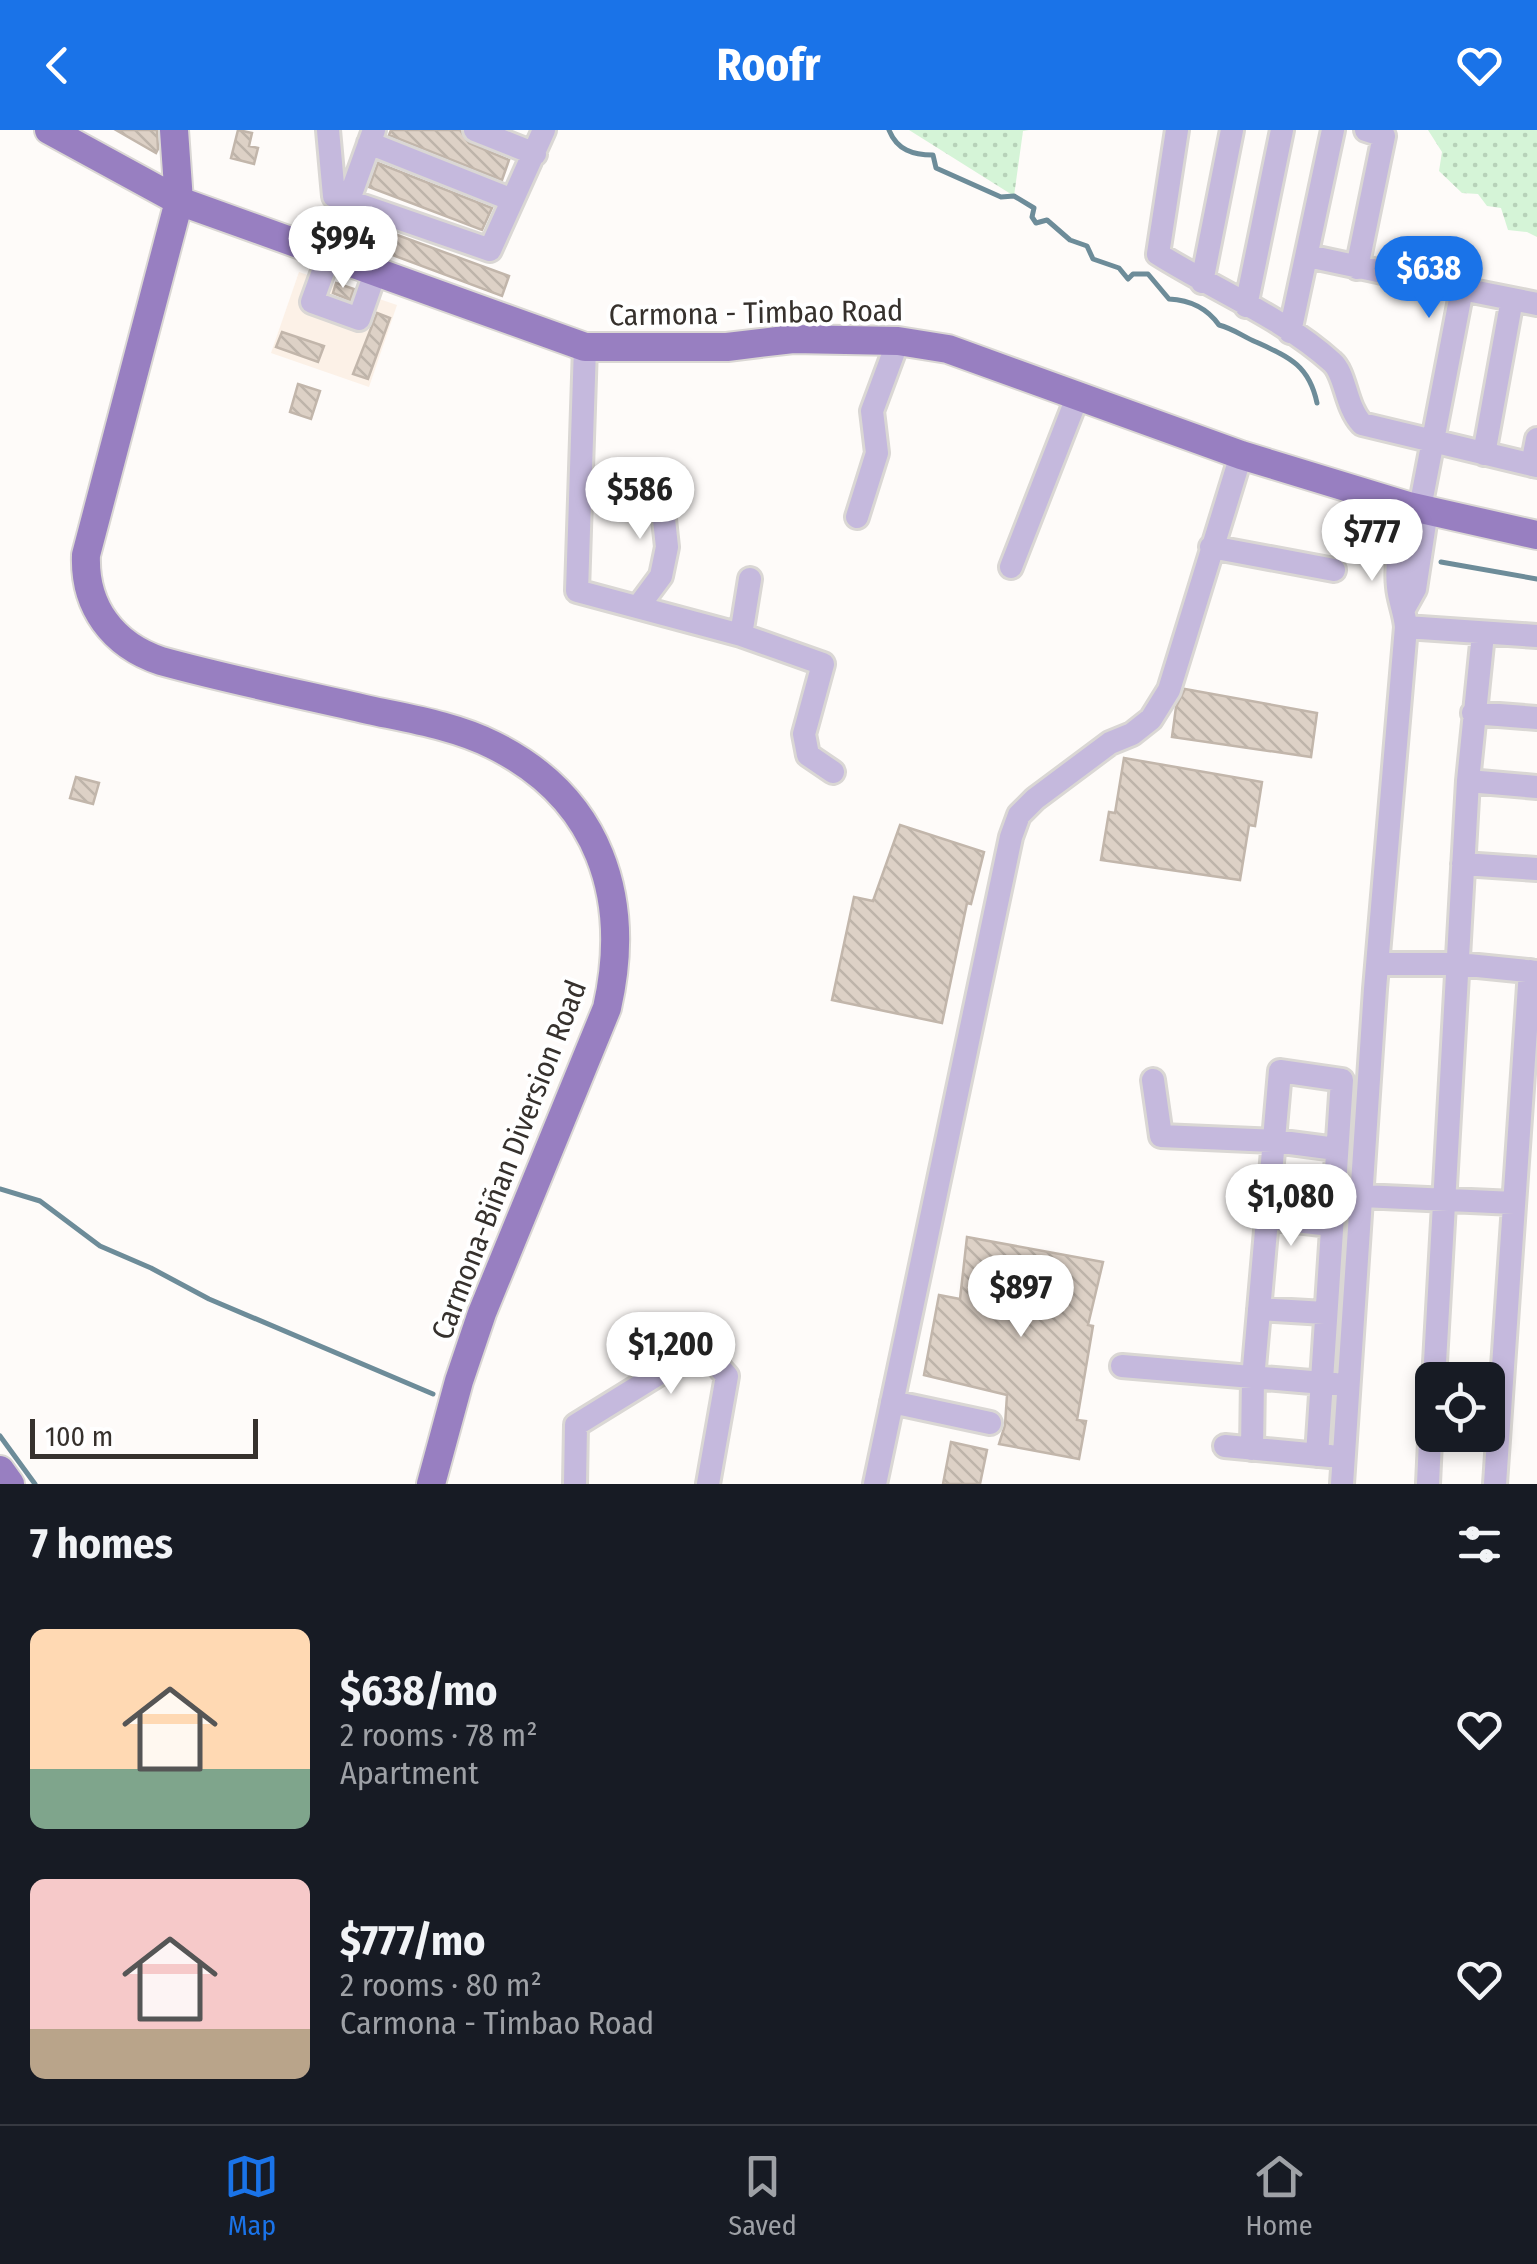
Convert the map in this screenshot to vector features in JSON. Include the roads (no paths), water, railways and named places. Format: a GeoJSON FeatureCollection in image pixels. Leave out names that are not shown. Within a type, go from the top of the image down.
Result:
{"type":"FeatureCollection","features":[{"type":"Feature","properties":{"kind":"main road","name":"Carmona - Timbao Road"},"geometry":{"type":"LineString","coordinates":[[50,130],[179,201],[585,347],[727,347],[793,340],[898,341],[948,349],[1240,455],[1419,508],[1537,535]]}},
{"type":"Feature","properties":{"kind":"main road","name":"Carmona-Biñan Diversion Road"},"geometry":{"type":"LineString","coordinates":[[174,130],[179,201],[86,555],[88,588],[102,620],[129,647],[161,661],[444,727],[492,744],[539,775],[572,810],[595,844],[614,902],[616,962],[607,1008],[475,1332],[431,1484]]}},
{"type":"Feature","properties":{"kind":"main road"},"geometry":{"type":"LineString","coordinates":[[0,1470],[10,1484]]}},
{"type":"Feature","properties":{"kind":"street"},"geometry":{"type":"LineString","coordinates":[[328,130],[334,196],[490,250],[544,130]]}},
{"type":"Feature","properties":{"kind":"street"},"geometry":{"type":"LineString","coordinates":[[475,130],[534,154]]}},
{"type":"Feature","properties":{"kind":"street"},"geometry":{"type":"LineString","coordinates":[[1178,130],[1158,254],[1290,332],[1336,365],[1352,413],[1362,424],[1535,466],[1537,440]]}},
{"type":"Feature","properties":{"kind":"street"},"geometry":{"type":"LineString","coordinates":[[1202,282],[1232,130]]}},
{"type":"Feature","properties":{"kind":"street"},"geometry":{"type":"LineString","coordinates":[[1246,306],[1282,130]]}},
{"type":"Feature","properties":{"kind":"street"},"geometry":{"type":"LineString","coordinates":[[1290,332],[1333,130]]}},
{"type":"Feature","properties":{"kind":"street"},"geometry":{"type":"LineString","coordinates":[[1356,268],[1384,136],[1366,130]]}},
{"type":"Feature","properties":{"kind":"street"},"geometry":{"type":"LineString","coordinates":[[374,273],[359,318],[312,302],[372,137],[510,199]]}},
{"type":"Feature","properties":{"kind":"street"},"geometry":{"type":"LineString","coordinates":[[1308,256],[1537,304]]}},
{"type":"Feature","properties":{"kind":"street"},"geometry":{"type":"LineString","coordinates":[[1342,1484],[1406,617],[1398,589],[1399,552],[1419,508],[1462,289]]}},
{"type":"Feature","properties":{"kind":"street"},"geometry":{"type":"LineString","coordinates":[[1484,454],[1512,299]]}},
{"type":"Feature","properties":{"kind":"street"},"geometry":{"type":"LineString","coordinates":[[857,518],[877,453],[872,411],[898,341]]}},
{"type":"Feature","properties":{"kind":"street"},"geometry":{"type":"LineString","coordinates":[[585,347],[577,591],[741,635],[823,664],[804,734],[808,755],[833,772]]}},
{"type":"Feature","properties":{"kind":"street"},"geometry":{"type":"LineString","coordinates":[[1011,568],[1078,395]]}},
{"type":"Feature","properties":{"kind":"street"},"geometry":{"type":"LineString","coordinates":[[875,1484],[1011,836],[1019,815],[1035,799],[1110,743],[1132,734],[1151,719],[1169,690],[1240,455]]}},
{"type":"Feature","properties":{"kind":"street"},"geometry":{"type":"LineString","coordinates":[[638,607],[661,576],[667,547],[660,482]]}},
{"type":"Feature","properties":{"kind":"street"},"geometry":{"type":"LineString","coordinates":[[1211,547],[1334,570]]}},
{"type":"Feature","properties":{"kind":"street"},"geometry":{"type":"LineString","coordinates":[[741,635],[750,580]]}},
{"type":"Feature","properties":{"kind":"street"},"geometry":{"type":"LineString","coordinates":[[1406,617],[1483,634],[1537,636]]}},
{"type":"Feature","properties":{"kind":"street"},"geometry":{"type":"LineString","coordinates":[[1435,1362],[1468,781],[1483,634]]}},
{"type":"Feature","properties":{"kind":"street"},"geometry":{"type":"LineString","coordinates":[[1473,714],[1537,718]]}},
{"type":"Feature","properties":{"kind":"street"},"geometry":{"type":"LineString","coordinates":[[1468,781],[1537,787]]}},
{"type":"Feature","properties":{"kind":"street"},"geometry":{"type":"LineString","coordinates":[[1463,864],[1537,870]]}},
{"type":"Feature","properties":{"kind":"street"},"geometry":{"type":"LineString","coordinates":[[1378,964],[1458,964],[1534,972],[1495,1484]]}},
{"type":"Feature","properties":{"kind":"street"},"geometry":{"type":"LineString","coordinates":[[1252,1449],[1253,1379],[1280,1072],[1342,1080],[1317,1455]]}},
{"type":"Feature","properties":{"kind":"street"},"geometry":{"type":"LineString","coordinates":[[1153,1080],[1161,1136],[1275,1141],[1336,1149]]}},
{"type":"Feature","properties":{"kind":"street"},"geometry":{"type":"LineString","coordinates":[[1362,1196],[1514,1203]]}},
{"type":"Feature","properties":{"kind":"street"},"geometry":{"type":"LineString","coordinates":[[1268,1218],[1331,1225]]}},
{"type":"Feature","properties":{"kind":"street"},"geometry":{"type":"LineString","coordinates":[[1260,1309],[1326,1313]]}},
{"type":"Feature","properties":{"kind":"street"},"geometry":{"type":"LineString","coordinates":[[575,1484],[576,1425],[683,1359],[711,1358],[727,1376],[708,1484]]}},
{"type":"Feature","properties":{"kind":"street"},"geometry":{"type":"LineString","coordinates":[[1122,1366],[1348,1384]]}},
{"type":"Feature","properties":{"kind":"street"},"geometry":{"type":"LineString","coordinates":[[892,1402],[990,1423]]}},
{"type":"Feature","properties":{"kind":"street"},"geometry":{"type":"LineString","coordinates":[[1225,1446],[1343,1458]]}},
{"type":"Feature","properties":{"kind":"street"},"geometry":{"type":"LineString","coordinates":[[1428,1484],[1429,1452]]}},
{"type":"Feature","properties":{"kind":"waterway"},"geometry":{"type":"LineString","coordinates":[[889,130],[906,150],[933,155],[936,168],[1001,197],[1014,196],[1034,208],[1032,217],[1036,223],[1047,220],[1070,240],[1087,246],[1093,259],[1119,268],[1128,279],[1133,274],[1148,274],[1169,299],[1197,306],[1219,325],[1288,358],[1309,380],[1317,403]]}},
{"type":"Feature","properties":{"kind":"waterway"},"geometry":{"type":"LineString","coordinates":[[1441,562],[1537,579]]}},
{"type":"Feature","properties":{"kind":"waterway"},"geometry":{"type":"LineString","coordinates":[[0,1189],[40,1201],[100,1246],[209,1299],[433,1394]]}},
{"type":"Feature","properties":{"kind":"waterway"},"geometry":{"type":"LineString","coordinates":[[0,1436],[35,1484]]}}]}
